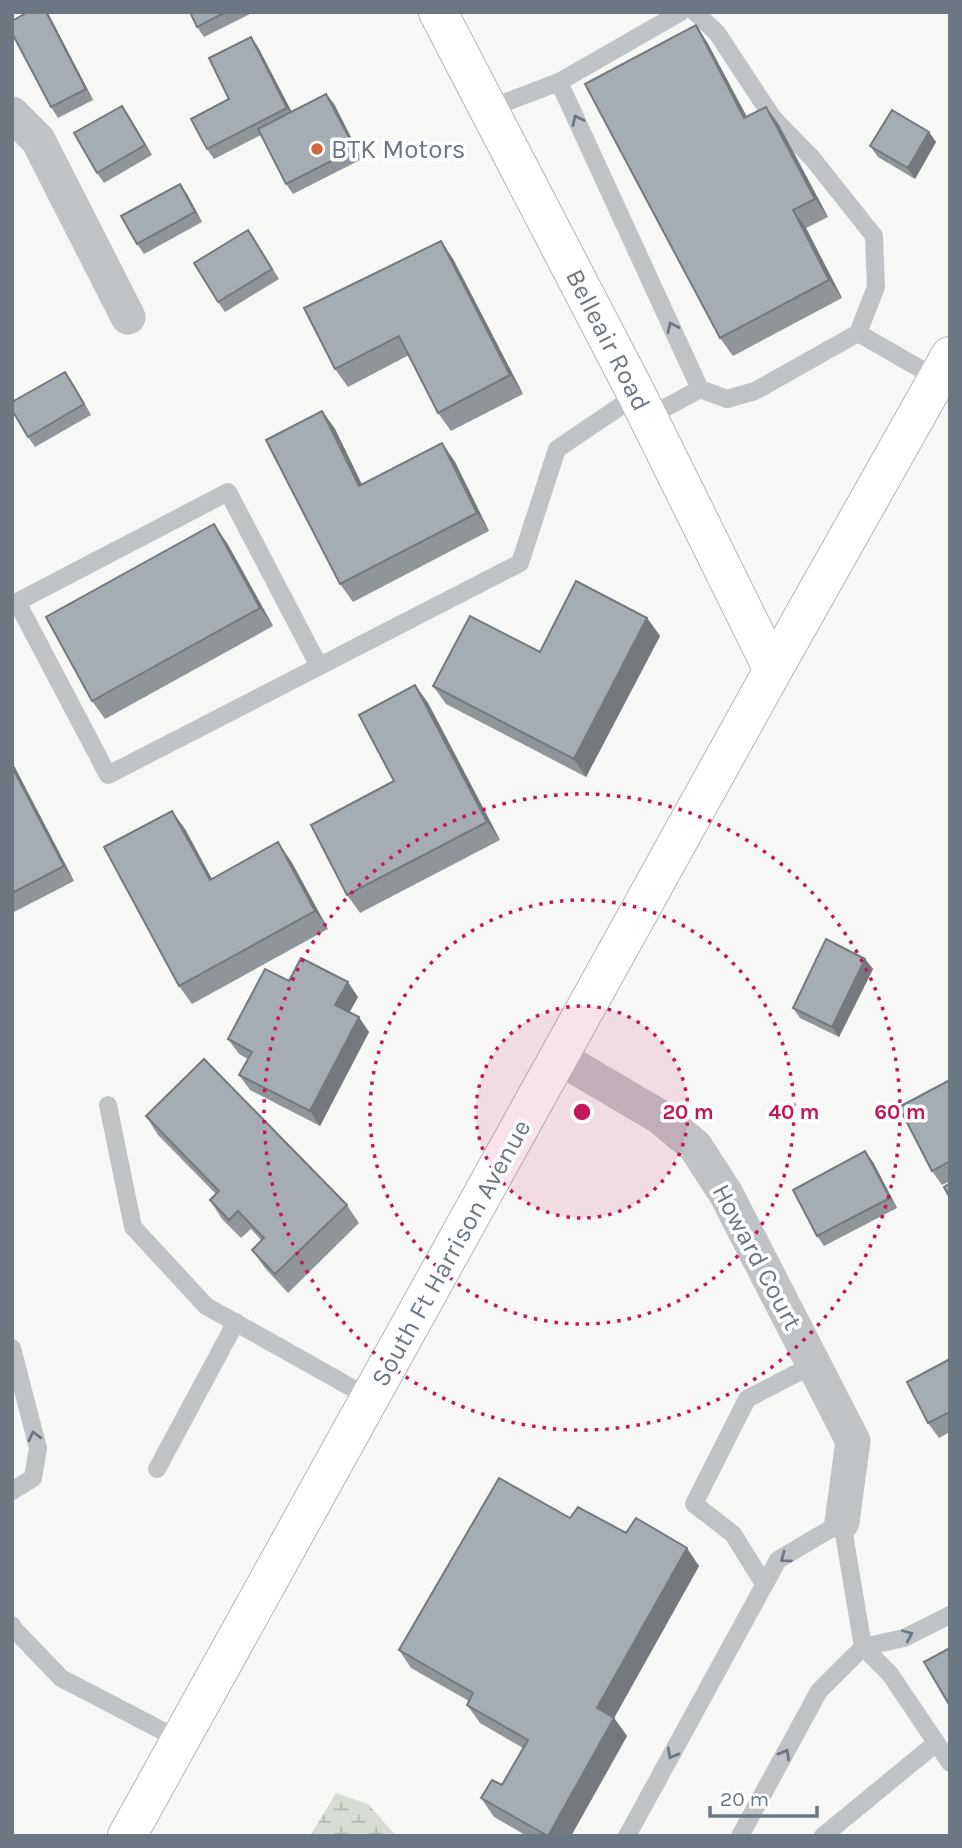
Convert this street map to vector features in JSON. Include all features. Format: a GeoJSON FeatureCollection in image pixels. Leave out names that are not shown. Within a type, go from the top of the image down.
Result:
{"type":"FeatureCollection","features":[{"type":"Feature","properties":{"kind":"main road","name":"Belleair Road"},"geometry":{"type":"LineString","coordinates":[[438,12],[642,406],[773,670]]}},
{"type":"Feature","properties":{"kind":"main road","name":"South Ft Harrison Avenue"},"geometry":{"type":"LineString","coordinates":[[127,1836],[773,670],[946,373]]}},
{"type":"Feature","properties":{"kind":"street"},"geometry":{"type":"LineString","coordinates":[[12,114],[38,140],[128,317]]}},
{"type":"Feature","properties":{"kind":"street","name":"Howard Court"},"geometry":{"type":"LineString","coordinates":[[560,1058],[660,1117],[695,1146],[726,1194],[853,1440],[842,1522]]}},
{"type":"Feature","properties":{"kind":"lane"},"geometry":{"type":"LineString","coordinates":[[488,109],[559,82],[681,12]]}},
{"type":"Feature","properties":{"kind":"lane"},"geometry":{"type":"LineString","coordinates":[[319,666],[228,492],[17,602],[108,775],[520,563],[557,449],[642,406],[700,389],[727,399],[755,391],[858,333],[876,287],[874,236],[813,158],[773,118],[717,33],[695,12]]}},
{"type":"Feature","properties":{"kind":"lane"},"geometry":{"type":"LineString","coordinates":[[559,82],[700,389]]}},
{"type":"Feature","properties":{"kind":"lane"},"geometry":{"type":"LineString","coordinates":[[858,333],[946,373]]}},
{"type":"Feature","properties":{"kind":"lane"},"geometry":{"type":"LineString","coordinates":[[108,1105],[133,1227],[206,1306],[370,1398]]}},
{"type":"Feature","properties":{"kind":"lane"},"geometry":{"type":"LineString","coordinates":[[157,1469],[236,1322]]}},
{"type":"Feature","properties":{"kind":"lane"},"geometry":{"type":"LineString","coordinates":[[12,1348],[37,1448],[33,1478],[12,1491]]}},
{"type":"Feature","properties":{"kind":"lane"},"geometry":{"type":"LineString","coordinates":[[764,1584],[733,1534],[694,1504],[747,1399],[814,1364]]}},
{"type":"Feature","properties":{"kind":"lane"},"geometry":{"type":"LineString","coordinates":[[627,1836],[778,1560],[842,1522],[863,1647],[890,1674],[950,1763]]}},
{"type":"Feature","properties":{"kind":"lane"},"geometry":{"type":"LineString","coordinates":[[740,1836],[819,1691],[863,1647],[904,1638],[950,1615]]}},
{"type":"Feature","properties":{"kind":"lane"},"geometry":{"type":"LineString","coordinates":[[12,1625],[61,1678],[180,1740]]}},
{"type":"Feature","properties":{"kind":"lane"},"geometry":{"type":"LineString","coordinates":[[822,1836],[935,1744]]}},
{"type":"Feature","properties":{"kind":"green space"},"geometry":{"type":"Polygon","coordinates":[[[336,1793],[368,1804],[396,1836],[310,1836],[336,1793]]]}},
{"type":"Feature","properties":{"kind":"building"},"geometry":{"type":"Polygon","coordinates":[[[28,12],[46,12],[86,89],[51,107],[12,33],[12,21],[28,12]]]}},
{"type":"Feature","properties":{"kind":"building"},"geometry":{"type":"Polygon","coordinates":[[[190,12],[226,12],[197,27],[190,12]]]}},
{"type":"Feature","properties":{"kind":"building"},"geometry":{"type":"Polygon","coordinates":[[[696,25],[744,118],[766,107],[815,199],[793,210],[829,280],[720,338],[585,84],[696,25]]]}},
{"type":"Feature","properties":{"kind":"building"},"geometry":{"type":"Polygon","coordinates":[[[251,37],[287,108],[207,149],[191,119],[229,99],[209,58],[251,37]]]}},
{"type":"Feature","properties":{"kind":"building"},"geometry":{"type":"Polygon","coordinates":[[[326,94],[355,149],[286,184],[258,129],[326,94]]]}},
{"type":"Feature","properties":{"kind":"building"},"geometry":{"type":"Polygon","coordinates":[[[122,106],[145,145],[97,173],[74,133],[122,106]]]}},
{"type":"Feature","properties":{"kind":"building"},"geometry":{"type":"Polygon","coordinates":[[[892,110],[929,132],[908,168],[870,146],[892,110]]]}},
{"type":"Feature","properties":{"kind":"building"},"geometry":{"type":"Polygon","coordinates":[[[180,184],[195,212],[137,244],[121,216],[180,184]]]}},
{"type":"Feature","properties":{"kind":"building"},"geometry":{"type":"Polygon","coordinates":[[[248,230],[272,269],[218,302],[194,263],[248,230]]]}},
{"type":"Feature","properties":{"kind":"building"},"geometry":{"type":"Polygon","coordinates":[[[441,241],[510,375],[438,413],[399,336],[335,369],[304,308],[441,241]]]}},
{"type":"Feature","properties":{"kind":"building"},"geometry":{"type":"Polygon","coordinates":[[[65,372],[84,404],[28,437],[12,410],[12,402],[65,372]]]}},
{"type":"Feature","properties":{"kind":"building"},"geometry":{"type":"Polygon","coordinates":[[[322,411],[359,486],[442,443],[477,513],[340,584],[266,440],[322,411]]]}},
{"type":"Feature","properties":{"kind":"building"},"geometry":{"type":"Polygon","coordinates":[[[214,524],[260,608],[92,701],[46,617],[214,524]]]}},
{"type":"Feature","properties":{"kind":"building"},"geometry":{"type":"Polygon","coordinates":[[[576,581],[647,618],[574,759],[433,686],[470,616],[540,652],[576,581]]]}},
{"type":"Feature","properties":{"kind":"building"},"geometry":{"type":"Polygon","coordinates":[[[415,685],[487,822],[347,895],[311,825],[394,781],[359,715],[415,685]]]}},
{"type":"Feature","properties":{"kind":"building"},"geometry":{"type":"Polygon","coordinates":[[[12,767],[64,866],[12,893],[12,767]]]}},
{"type":"Feature","properties":{"kind":"building"},"geometry":{"type":"Polygon","coordinates":[[[172,811],[210,880],[278,842],[315,911],[179,986],[104,847],[172,811]]]}},
{"type":"Feature","properties":{"kind":"building"},"geometry":{"type":"Polygon","coordinates":[[[826,939],[865,959],[832,1027],[793,1008],[826,939]]]}},
{"type":"Feature","properties":{"kind":"building"},"geometry":{"type":"Polygon","coordinates":[[[301,958],[348,982],[335,1005],[359,1017],[310,1111],[239,1075],[252,1052],[228,1039],[265,969],[289,981],[301,958]]]}},
{"type":"Feature","properties":{"kind":"building"},"geometry":{"type":"Polygon","coordinates":[[[204,1059],[347,1205],[275,1274],[252,1250],[264,1238],[238,1211],[229,1220],[210,1200],[219,1191],[146,1116],[204,1059]]]}},
{"type":"Feature","properties":{"kind":"building"},"geometry":{"type":"Polygon","coordinates":[[[950,1080],[950,1161],[932,1171],[899,1107],[950,1080]]]}},
{"type":"Feature","properties":{"kind":"building"},"geometry":{"type":"Polygon","coordinates":[[[865,1151],[890,1198],[817,1236],[793,1190],[865,1151]]]}},
{"type":"Feature","properties":{"kind":"building"},"geometry":{"type":"Polygon","coordinates":[[[950,1183],[950,1198],[944,1187],[950,1183]]]}},
{"type":"Feature","properties":{"kind":"building"},"geometry":{"type":"Polygon","coordinates":[[[950,1359],[950,1412],[928,1423],[907,1382],[950,1359]]]}},
{"type":"Feature","properties":{"kind":"building"},"geometry":{"type":"Polygon","coordinates":[[[499,1478],[570,1518],[578,1507],[626,1533],[636,1518],[687,1548],[597,1708],[614,1718],[548,1836],[481,1798],[492,1780],[502,1785],[528,1740],[467,1705],[473,1693],[399,1650],[499,1478]]]}},
{"type":"Feature","properties":{"kind":"building"},"geometry":{"type":"Polygon","coordinates":[[[950,1648],[950,1706],[924,1662],[950,1648]]]}},
{"type":"Feature","properties":{"kind":"place","name":"BTK Motors"},"geometry":{"type":"Point","coordinates":[317,149]}}]}
